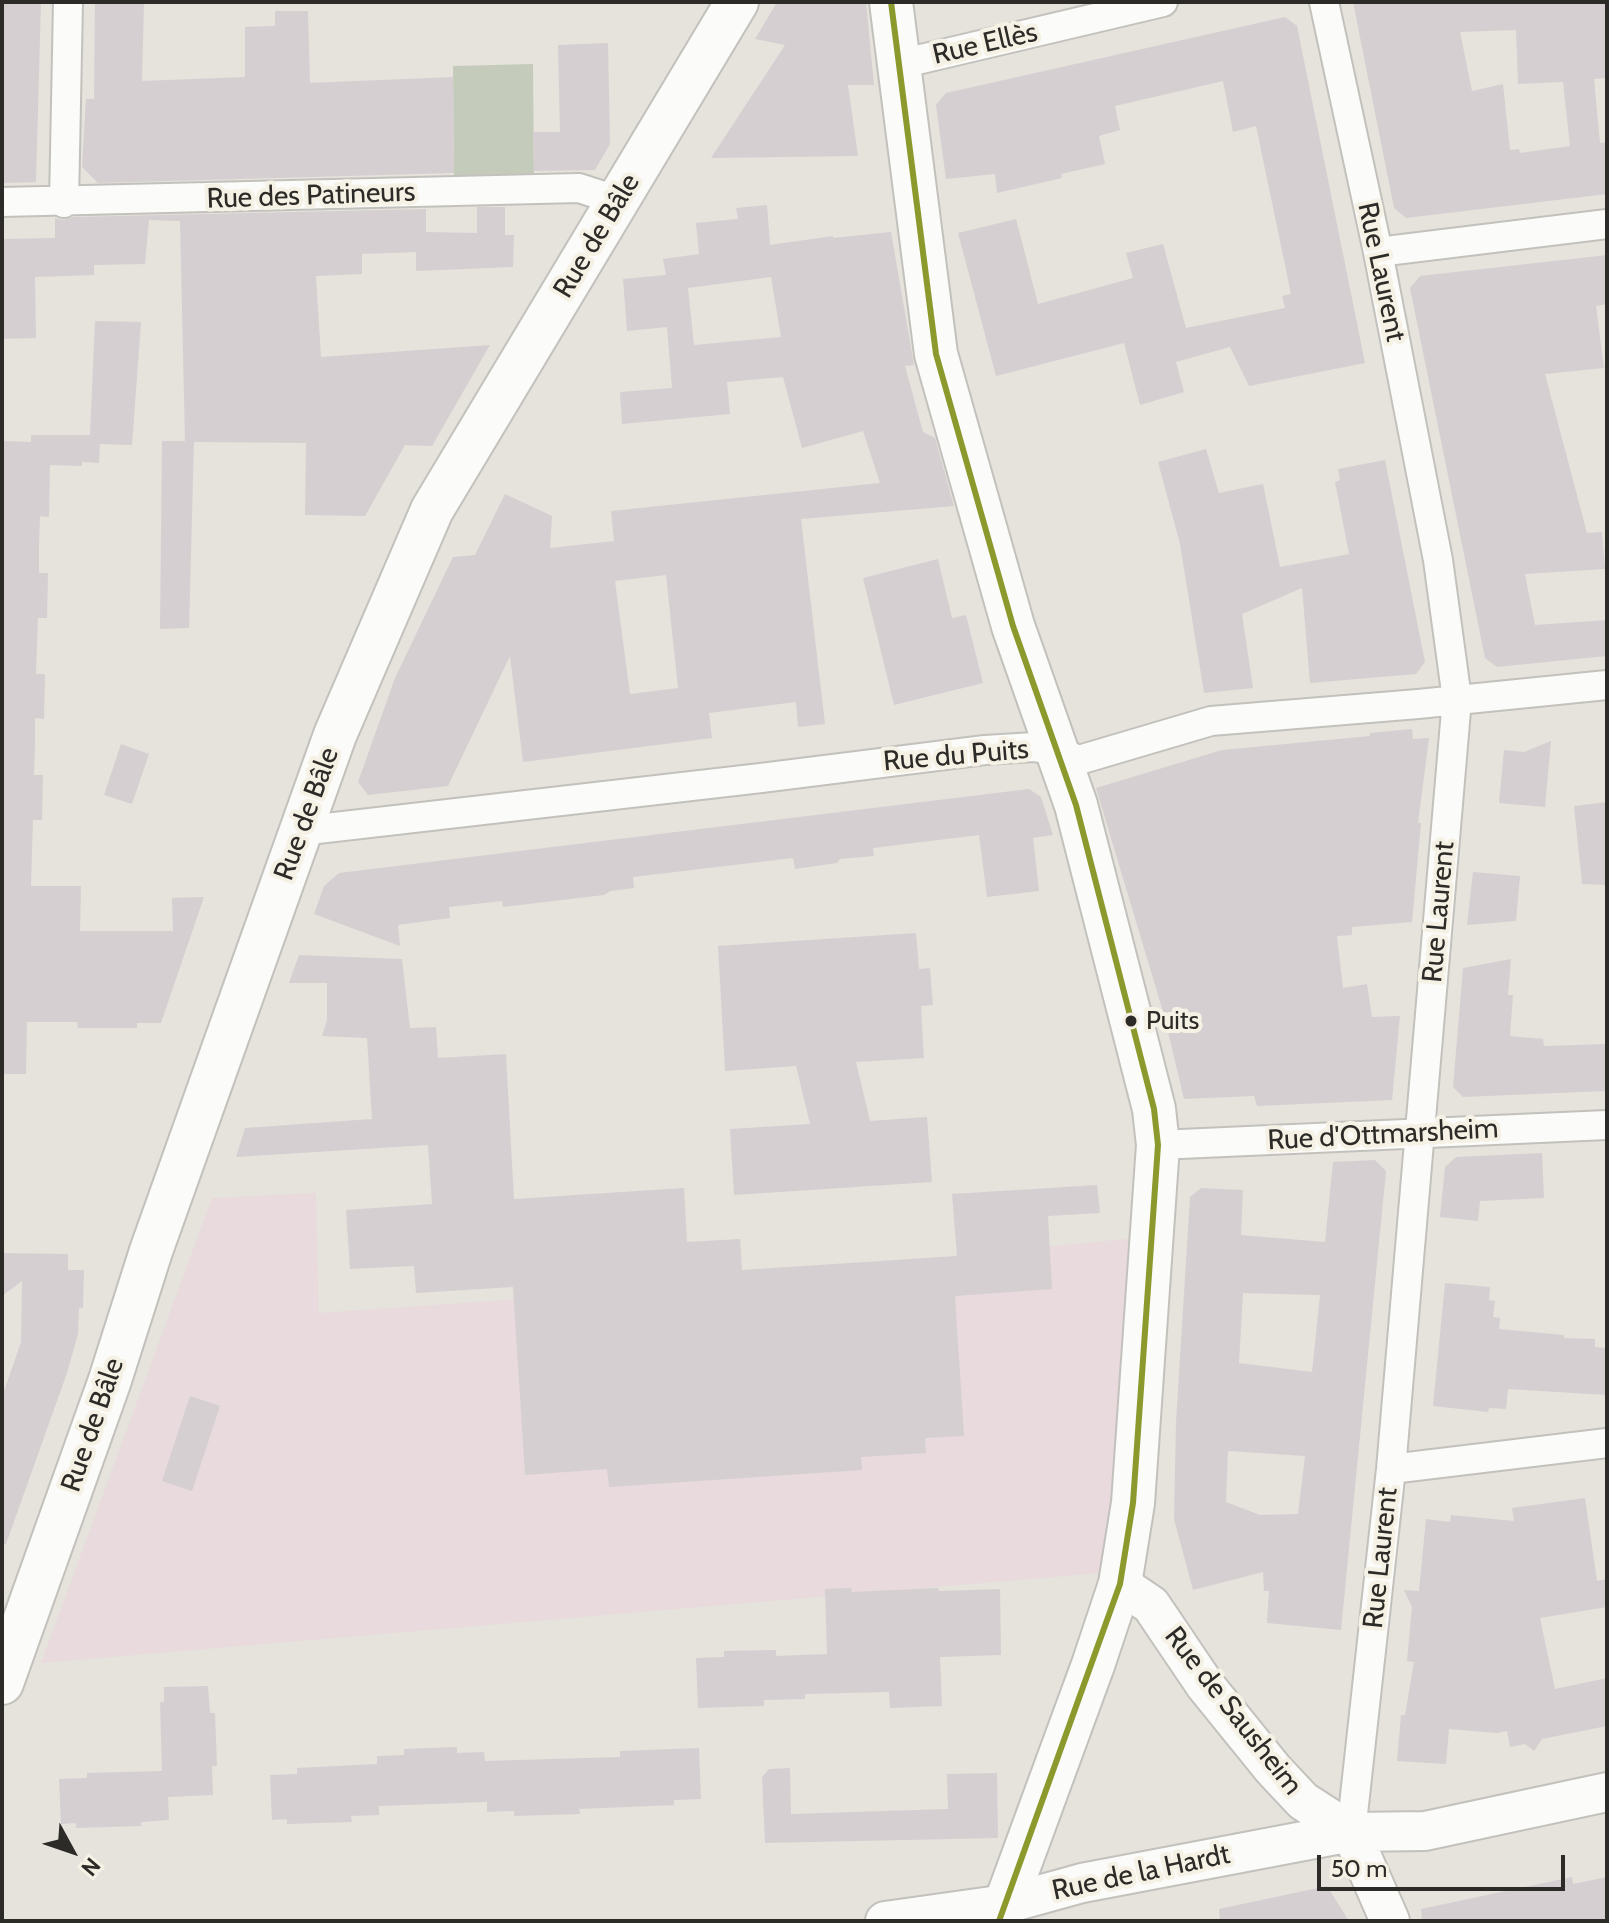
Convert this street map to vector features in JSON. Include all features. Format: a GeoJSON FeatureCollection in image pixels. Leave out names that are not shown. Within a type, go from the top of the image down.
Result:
{"type":"FeatureCollection","features":[{"type":"Feature","properties":{"kind":"main road"},"geometry":{"type":"LineString","coordinates":[[891,2],[936,354],[1013,626],[1076,805],[1154,1109],[1158,1145],[1133,1503],[1120,1584],[1002,1912]]}},
{"type":"Feature","properties":{"kind":"main road","name":"Rue de Bâle"},"geometry":{"type":"LineString","coordinates":[[2,1683],[110,1380],[151,1251],[335,735],[432,510],[619,201],[728,5]]}},
{"type":"Feature","properties":{"kind":"main road","name":"Rue de Sausheim"},"geometry":{"type":"LineString","coordinates":[[1120,1584],[1151,1605],[1205,1685],[1283,1780],[1303,1801],[1351,1832]]}},
{"type":"Feature","properties":{"kind":"main road","name":"Rue de la Hardt"},"geometry":{"type":"LineString","coordinates":[[885,1921],[1002,1912],[1082,1883],[1351,1832],[1425,1831],[1607,1792]]}},
{"type":"Feature","properties":{"kind":"main road"},"geometry":{"type":"LineString","coordinates":[[1351,1832],[1390,1921]]}},
{"type":"Feature","properties":{"kind":"street"},"geometry":{"type":"LineString","coordinates":[[64,203],[68,2]]}},
{"type":"Feature","properties":{"kind":"street","name":"Rue Ellès"},"geometry":{"type":"LineString","coordinates":[[900,64],[1163,2]]}},
{"type":"Feature","properties":{"kind":"street","name":"Rue Laurent"},"geometry":{"type":"LineString","coordinates":[[1324,2],[1378,252],[1438,560],[1457,699],[1391,1469],[1351,1832]]}},
{"type":"Feature","properties":{"kind":"street","name":"Rue des Patineurs"},"geometry":{"type":"LineString","coordinates":[[2,202],[64,203],[579,188],[619,201]]}},
{"type":"Feature","properties":{"kind":"street"},"geometry":{"type":"LineString","coordinates":[[1378,252],[1607,224]]}},
{"type":"Feature","properties":{"kind":"street","name":"Rue du Puits"},"geometry":{"type":"LineString","coordinates":[[300,831],[985,750],[1034,747],[1058,751],[1079,760],[1211,721],[1607,685]]}},
{"type":"Feature","properties":{"kind":"street","name":"Rue d'Ottmarsheim"},"geometry":{"type":"LineString","coordinates":[[1158,1145],[1607,1125]]}},
{"type":"Feature","properties":{"kind":"street"},"geometry":{"type":"LineString","coordinates":[[1391,1469],[1607,1443]]}},
{"type":"Feature","properties":{"kind":"shaded area"},"geometry":{"type":"Polygon","coordinates":[[[316,1193],[319,1313],[505,1300],[1146,1237],[1101,1573],[41,1663],[212,1198],[316,1193]]]}},
{"type":"Feature","properties":{"kind":"green space"},"geometry":{"type":"Polygon","coordinates":[[[533,64],[534,189],[454,192],[453,66],[533,64]]]}},
{"type":"Feature","properties":{"kind":"building"},"geometry":{"type":"Polygon","coordinates":[[[2,2],[41,2],[36,182],[2,183],[2,2]]]}},
{"type":"Feature","properties":{"kind":"building"},"geometry":{"type":"Polygon","coordinates":[[[95,2],[144,2],[142,81],[245,77],[245,27],[275,26],[275,11],[308,11],[310,83],[453,77],[454,173],[98,183],[82,167],[86,99],[94,99],[95,2]]]}},
{"type":"Feature","properties":{"kind":"building"},"geometry":{"type":"Polygon","coordinates":[[[777,2],[866,2],[874,85],[848,85],[858,156],[711,158],[785,45],[755,39],[777,2]]]}},
{"type":"Feature","properties":{"kind":"building"},"geometry":{"type":"Polygon","coordinates":[[[1353,2],[1607,2],[1607,78],[1594,79],[1600,143],[1607,142],[1607,194],[1406,218],[1394,208],[1353,2]],[[1516,30],[1460,32],[1472,91],[1503,84],[1510,150],[1519,149],[1520,153],[1570,146],[1563,82],[1518,84],[1516,30]]]}},
{"type":"Feature","properties":{"kind":"building"},"geometry":{"type":"Polygon","coordinates":[[[1285,17],[1297,26],[1365,363],[1249,386],[1230,347],[1176,362],[1184,392],[1140,405],[1124,343],[996,376],[958,233],[1016,219],[1038,304],[1133,278],[1126,253],[1163,244],[1186,328],[1285,308],[1282,296],[1291,294],[1256,126],[1233,132],[1223,81],[1115,106],[1120,130],[1099,136],[1105,164],[997,193],[995,174],[946,179],[936,105],[946,93],[1285,17]]]}},
{"type":"Feature","properties":{"kind":"building"},"geometry":{"type":"Polygon","coordinates":[[[608,43],[610,144],[595,170],[534,171],[533,132],[560,132],[558,45],[608,43]]]}},
{"type":"Feature","properties":{"kind":"building"},"geometry":{"type":"Polygon","coordinates":[[[767,205],[770,245],[891,232],[914,365],[905,366],[923,432],[935,438],[954,506],[801,519],[825,724],[798,727],[796,702],[709,713],[712,738],[523,762],[510,656],[448,786],[368,795],[358,782],[395,678],[453,557],[475,555],[505,494],[552,516],[550,548],[614,541],[611,511],[880,483],[863,431],[802,448],[783,377],[727,382],[730,414],[622,424],[620,392],[672,388],[667,327],[627,331],[623,279],[666,275],[663,259],[699,254],[696,223],[738,219],[736,208],[767,205]],[[771,277],[688,288],[694,345],[781,337],[771,277]],[[666,575],[615,581],[630,694],[678,688],[666,575]]]}},
{"type":"Feature","properties":{"kind":"building"},"geometry":{"type":"Polygon","coordinates":[[[477,207],[505,207],[505,235],[514,235],[513,267],[416,271],[416,252],[362,254],[362,274],[316,276],[321,357],[490,345],[432,446],[405,445],[365,516],[305,515],[306,443],[194,442],[189,628],[160,629],[162,441],[185,441],[180,221],[149,220],[145,264],[94,265],[94,275],[35,277],[36,338],[2,339],[2,239],[55,238],[55,218],[426,209],[426,232],[477,233],[477,207]]]}},
{"type":"Feature","properties":{"kind":"building"},"geometry":{"type":"Polygon","coordinates":[[[1607,255],[1607,304],[1596,306],[1604,368],[1545,374],[1587,533],[1602,532],[1605,569],[1525,574],[1535,625],[1607,620],[1607,656],[1497,667],[1485,658],[1410,288],[1420,276],[1607,255]]]}},
{"type":"Feature","properties":{"kind":"building"},"geometry":{"type":"Polygon","coordinates":[[[95,321],[141,322],[132,445],[100,444],[99,463],[50,465],[49,517],[40,516],[39,545],[39,573],[48,573],[47,618],[38,618],[36,674],[45,674],[44,719],[35,718],[34,775],[43,775],[42,820],[33,820],[31,886],[81,886],[80,931],[173,931],[172,898],[204,897],[161,1023],[137,1023],[137,1028],[78,1028],[77,1022],[27,1022],[26,1074],[2,1074],[2,441],[31,442],[31,435],[90,435],[95,321]]]}},
{"type":"Feature","properties":{"kind":"building"},"geometry":{"type":"Polygon","coordinates":[[[1206,449],[1219,493],[1263,484],[1280,567],[1349,554],[1335,482],[1340,480],[1338,469],[1385,460],[1425,662],[1416,674],[1310,683],[1302,588],[1242,614],[1253,688],[1204,693],[1180,544],[1158,462],[1206,449]]]}},
{"type":"Feature","properties":{"kind":"building"},"geometry":{"type":"Polygon","coordinates":[[[938,559],[952,618],[966,615],[983,683],[894,705],[863,578],[938,559]]]}},
{"type":"Feature","properties":{"kind":"building"},"geometry":{"type":"Polygon","coordinates":[[[1412,729],[1413,739],[1429,738],[1418,823],[1421,823],[1412,922],[1352,927],[1352,935],[1337,936],[1343,988],[1367,984],[1372,1017],[1400,1016],[1392,1100],[1257,1106],[1254,1096],[1184,1099],[1164,1015],[1096,788],[1222,750],[1412,729]]]}},
{"type":"Feature","properties":{"kind":"building"},"geometry":{"type":"Polygon","coordinates":[[[1551,741],[1545,807],[1499,803],[1504,750],[1524,752],[1551,741]]]}},
{"type":"Feature","properties":{"kind":"building"},"geometry":{"type":"Polygon","coordinates":[[[121,744],[149,754],[132,804],[104,795],[121,744]]]}},
{"type":"Feature","properties":{"kind":"building"},"geometry":{"type":"Polygon","coordinates":[[[1029,789],[1041,797],[1053,835],[1033,838],[1039,891],[987,897],[979,835],[873,848],[874,856],[840,859],[837,863],[795,869],[793,858],[633,877],[634,888],[610,891],[604,895],[503,907],[502,901],[449,907],[450,918],[398,925],[400,946],[314,914],[324,886],[339,873],[1029,789]]]}},
{"type":"Feature","properties":{"kind":"building"},"geometry":{"type":"Polygon","coordinates":[[[1607,802],[1607,885],[1582,884],[1574,806],[1607,802]]]}},
{"type":"Feature","properties":{"kind":"building"},"geometry":{"type":"Polygon","coordinates":[[[1473,872],[1520,876],[1516,921],[1467,925],[1473,872]]]}},
{"type":"Feature","properties":{"kind":"building"},"geometry":{"type":"Polygon","coordinates":[[[916,933],[919,969],[930,968],[933,1005],[921,1006],[924,1058],[856,1062],[870,1121],[927,1117],[932,1182],[734,1195],[730,1129],[810,1124],[796,1066],[725,1071],[718,946],[916,933]]]}},
{"type":"Feature","properties":{"kind":"building"},"geometry":{"type":"Polygon","coordinates":[[[299,955],[402,959],[410,1028],[436,1027],[438,1058],[506,1054],[514,1199],[684,1188],[687,1242],[740,1239],[742,1270],[957,1256],[952,1194],[1097,1185],[1100,1213],[1048,1216],[1052,1289],[955,1296],[964,1436],[925,1438],[926,1453],[861,1457],[862,1470],[609,1487],[607,1469],[525,1475],[513,1287],[416,1293],[414,1266],[350,1269],[346,1210],[432,1204],[428,1145],[236,1157],[245,1128],[372,1119],[367,1038],[322,1036],[327,1020],[327,983],[289,983],[299,955]]]}},
{"type":"Feature","properties":{"kind":"building"},"geometry":{"type":"Polygon","coordinates":[[[1511,959],[1508,995],[1513,995],[1510,1036],[1543,1039],[1544,1046],[1607,1044],[1606,1091],[1463,1097],[1453,1087],[1463,968],[1511,959]]]}},
{"type":"Feature","properties":{"kind":"building"},"geometry":{"type":"Polygon","coordinates":[[[1542,1153],[1544,1198],[1480,1201],[1478,1221],[1440,1217],[1445,1167],[1456,1157],[1542,1153]]]}},
{"type":"Feature","properties":{"kind":"building"},"geometry":{"type":"Polygon","coordinates":[[[1375,1160],[1386,1171],[1341,1630],[1267,1623],[1269,1591],[1264,1591],[1263,1572],[1193,1590],[1174,1519],[1176,1422],[1190,1197],[1201,1188],[1243,1190],[1241,1235],[1325,1242],[1333,1162],[1375,1160]],[[1243,1293],[1239,1363],[1312,1372],[1320,1295],[1243,1293]],[[1228,1451],[1226,1502],[1260,1515],[1298,1514],[1305,1456],[1228,1451]]]}},
{"type":"Feature","properties":{"kind":"building"},"geometry":{"type":"Polygon","coordinates":[[[2,1253],[68,1254],[68,1270],[84,1270],[83,1308],[79,1308],[78,1334],[67,1373],[6,1544],[2,1544],[2,1397],[21,1342],[22,1281],[2,1296],[2,1253]]]}},
{"type":"Feature","properties":{"kind":"building"},"geometry":{"type":"Polygon","coordinates":[[[1445,1283],[1490,1287],[1489,1300],[1495,1301],[1493,1317],[1500,1318],[1499,1329],[1595,1339],[1595,1347],[1607,1348],[1607,1395],[1508,1389],[1506,1409],[1489,1408],[1488,1412],[1433,1406],[1445,1283]]]}},
{"type":"Feature","properties":{"kind":"building"},"geometry":{"type":"Polygon","coordinates":[[[190,1396],[220,1406],[192,1491],[162,1481],[190,1396]]]}},
{"type":"Feature","properties":{"kind":"building"},"geometry":{"type":"Polygon","coordinates":[[[1585,1498],[1597,1581],[1607,1579],[1607,1607],[1540,1618],[1555,1689],[1607,1678],[1607,1726],[1542,1739],[1534,1751],[1525,1744],[1510,1747],[1507,1731],[1449,1729],[1446,1764],[1397,1761],[1401,1715],[1405,1715],[1414,1662],[1407,1661],[1412,1607],[1404,1590],[1419,1591],[1426,1519],[1450,1522],[1451,1515],[1514,1521],[1512,1508],[1585,1498]]]}},
{"type":"Feature","properties":{"kind":"building"},"geometry":{"type":"Polygon","coordinates":[[[851,1588],[852,1592],[1000,1589],[1001,1655],[940,1657],[942,1706],[890,1708],[889,1692],[805,1694],[805,1699],[764,1700],[764,1706],[698,1708],[696,1658],[724,1657],[724,1651],[776,1650],[776,1656],[827,1654],[825,1589],[851,1588]]]}},
{"type":"Feature","properties":{"kind":"building"},"geometry":{"type":"Polygon","coordinates":[[[208,1686],[210,1713],[215,1713],[217,1766],[212,1766],[213,1795],[168,1797],[169,1820],[141,1822],[141,1826],[76,1828],[76,1823],[61,1824],[59,1779],[87,1778],[87,1773],[162,1771],[160,1702],[164,1702],[164,1687],[208,1686]]]}},
{"type":"Feature","properties":{"kind":"building"},"geometry":{"type":"Polygon","coordinates":[[[457,1747],[457,1753],[484,1752],[485,1761],[620,1757],[620,1751],[699,1748],[701,1799],[674,1800],[674,1805],[579,1809],[580,1814],[514,1816],[514,1811],[487,1812],[487,1802],[379,1806],[379,1815],[351,1816],[352,1822],[287,1824],[287,1819],[272,1820],[270,1775],[297,1774],[297,1768],[377,1764],[377,1756],[404,1755],[404,1749],[457,1747]]]}},
{"type":"Feature","properties":{"kind":"building"},"geometry":{"type":"Polygon","coordinates":[[[790,1768],[791,1814],[948,1809],[947,1774],[997,1773],[998,1838],[765,1843],[762,1777],[769,1769],[790,1768]]]}},
{"type":"Feature","properties":{"kind":"building"},"geometry":{"type":"Polygon","coordinates":[[[1572,1877],[1573,1884],[1607,1877],[1607,1921],[1422,1921],[1421,1909],[1572,1877]]]}},
{"type":"Feature","properties":{"kind":"building"},"geometry":{"type":"Polygon","coordinates":[[[1327,1886],[1349,1921],[1220,1921],[1219,1909],[1327,1886]]]}},
{"type":"Feature","properties":{"kind":"transit line"},"geometry":{"type":"LineString","coordinates":[[891,2],[936,354],[1013,626],[1076,805],[1154,1109],[1158,1145],[1133,1503],[1120,1584],[999,1921]]}},
{"type":"Feature","properties":{"kind":"place","name":"Puits"},"geometry":{"type":"Point","coordinates":[1131,1021]}}]}
